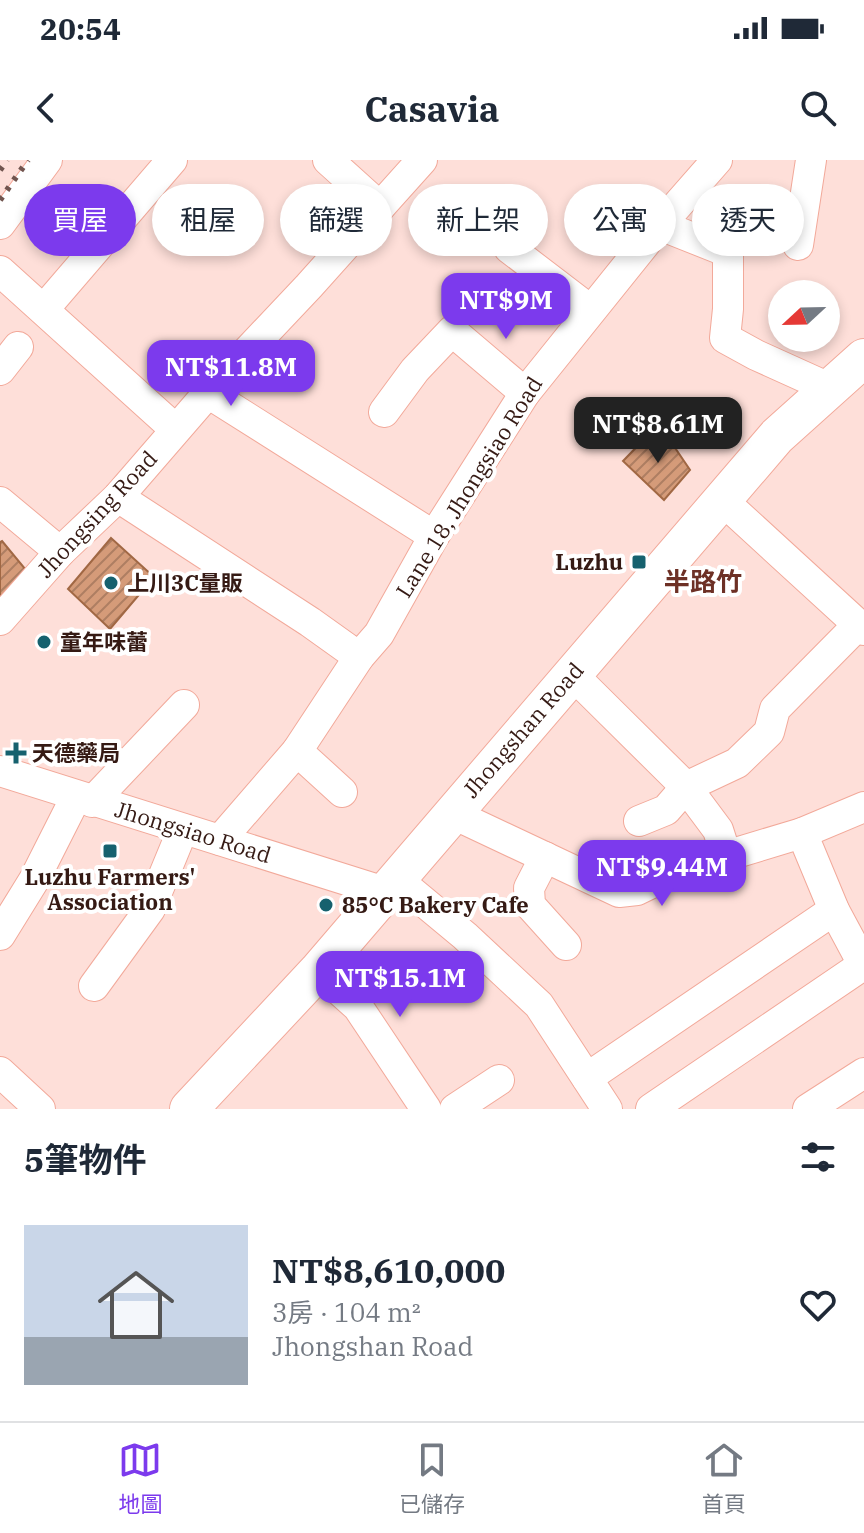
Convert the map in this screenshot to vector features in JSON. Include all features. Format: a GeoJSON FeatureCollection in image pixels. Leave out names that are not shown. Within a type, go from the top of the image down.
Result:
{"type":"FeatureCollection","features":[{"type":"Feature","properties":{"kind":"main road","name":"Jhongshan Road"},"geometry":{"type":"LineString","coordinates":[[402,894],[729,506],[798,446],[847,387],[864,358]]}},
{"type":"Feature","properties":{"kind":"main road","name":"Jhongshan Road"},"geometry":{"type":"LineString","coordinates":[[189,1109],[326,977],[402,894],[584,686],[729,506]]}},
{"type":"Feature","properties":{"kind":"main road","name":"Jhongshan Road"},"geometry":{"type":"LineString","coordinates":[[223,1109],[326,977]]}},
{"type":"Feature","properties":{"kind":"street"},"geometry":{"type":"LineString","coordinates":[[0,224],[47,160]]}},
{"type":"Feature","properties":{"kind":"street"},"geometry":{"type":"LineString","coordinates":[[44,309],[172,160]]}},
{"type":"Feature","properties":{"kind":"street"},"geometry":{"type":"LineString","coordinates":[[328,160],[355,184]]}},
{"type":"Feature","properties":{"kind":"street","name":"Jhongsing Road"},"geometry":{"type":"LineString","coordinates":[[392,194],[422,160]]}},
{"type":"Feature","properties":{"kind":"street","name":"Lane 18, Jhongsiao Road"},"geometry":{"type":"LineString","coordinates":[[676,207],[717,160]]}},
{"type":"Feature","properties":{"kind":"street"},"geometry":{"type":"LineString","coordinates":[[804,206],[811,160]]}},
{"type":"Feature","properties":{"kind":"street"},"geometry":{"type":"LineString","coordinates":[[676,231],[728,252],[725,338],[847,387]]}},
{"type":"Feature","properties":{"kind":"street","name":"Jhongsing Road"},"geometry":{"type":"LineString","coordinates":[[0,620],[60,552],[118,497],[175,429],[336,256]]}},
{"type":"Feature","properties":{"kind":"street"},"geometry":{"type":"LineString","coordinates":[[519,256],[590,310]]}},
{"type":"Feature","properties":{"kind":"street","name":"Lane 18, Jhongsiao Road"},"geometry":{"type":"LineString","coordinates":[[220,840],[297,751],[359,657],[379,634],[434,536],[525,393],[634,256]]}},
{"type":"Feature","properties":{"kind":"street"},"geometry":{"type":"LineString","coordinates":[[0,271],[175,429]]}},
{"type":"Feature","properties":{"kind":"street"},"geometry":{"type":"LineString","coordinates":[[384,412],[415,370],[452,331],[525,393]]}},
{"type":"Feature","properties":{"kind":"street"},"geometry":{"type":"LineString","coordinates":[[208,393],[434,536]]}},
{"type":"Feature","properties":{"kind":"street"},"geometry":{"type":"LineString","coordinates":[[118,497],[359,657]]}},
{"type":"Feature","properties":{"kind":"street"},"geometry":{"type":"LineString","coordinates":[[0,502],[60,552]]}},
{"type":"Feature","properties":{"kind":"street"},"geometry":{"type":"LineString","coordinates":[[639,821],[666,810],[686,787],[737,763],[769,732],[775,709],[861,628],[729,506]]}},
{"type":"Feature","properties":{"kind":"street"},"geometry":{"type":"LineString","coordinates":[[584,686],[686,787],[718,830],[726,855]]}},
{"type":"Feature","properties":{"kind":"street"},"geometry":{"type":"LineString","coordinates":[[0,935],[84,799],[184,705]]}},
{"type":"Feature","properties":{"kind":"street"},"geometry":{"type":"LineString","coordinates":[[297,751],[342,792]]}},
{"type":"Feature","properties":{"kind":"street","name":"Jhongsiao Road"},"geometry":{"type":"LineString","coordinates":[[0,771],[402,894]]}},
{"type":"Feature","properties":{"kind":"street"},"geometry":{"type":"LineString","coordinates":[[466,820],[619,892],[637,890],[676,871],[802,833],[864,807]]}},
{"type":"Feature","properties":{"kind":"street"},"geometry":{"type":"LineString","coordinates":[[94,986],[150,909],[183,829]]}},
{"type":"Feature","properties":{"kind":"street"},"geometry":{"type":"LineString","coordinates":[[651,1109],[864,965],[834,910],[802,833]]}},
{"type":"Feature","properties":{"kind":"street"},"geometry":{"type":"LineString","coordinates":[[545,857],[529,888],[530,905],[566,945]]}},
{"type":"Feature","properties":{"kind":"street"},"geometry":{"type":"LineString","coordinates":[[402,894],[465,936],[539,1005],[607,1109]]}},
{"type":"Feature","properties":{"kind":"street"},"geometry":{"type":"LineString","coordinates":[[587,1078],[834,910]]}},
{"type":"Feature","properties":{"kind":"street"},"geometry":{"type":"LineString","coordinates":[[326,977],[358,1007],[426,1109]]}},
{"type":"Feature","properties":{"kind":"street"},"geometry":{"type":"LineString","coordinates":[[0,1072],[40,1109]]}},
{"type":"Feature","properties":{"kind":"street"},"geometry":{"type":"LineString","coordinates":[[808,1109],[864,1073]]}},
{"type":"Feature","properties":{"kind":"street"},"geometry":{"type":"LineString","coordinates":[[455,1109],[499,1080]]}},
{"type":"Feature","properties":{"kind":"building"},"geometry":{"type":"Polygon","coordinates":[[[647,436],[669,439],[690,470],[664,500],[623,461],[647,436]]]}},
{"type":"Feature","properties":{"kind":"building","name":"上川3C量販"},"geometry":{"type":"Polygon","coordinates":[[[111,538],[154,577],[110,629],[68,589],[111,538]]]}},
{"type":"Feature","properties":{"kind":"building"},"geometry":{"type":"Polygon","coordinates":[[[0,542],[31,576],[0,601],[0,542]]]}},
{"type":"Feature","properties":{"kind":"railway"},"geometry":{"type":"LineString","coordinates":[[0,170],[7,160]]}},
{"type":"Feature","properties":{"kind":"railway"},"geometry":{"type":"LineString","coordinates":[[0,200],[28,160]]}},
{"type":"Feature","properties":{"kind":"place","name":"Luzhu"},"geometry":{"type":"Point","coordinates":[639,562]}},
{"type":"Feature","properties":{"kind":"place","name":"上川3C量販"},"geometry":{"type":"Point","coordinates":[111,583]}},
{"type":"Feature","properties":{"kind":"place","name":"童年味蕾"},"geometry":{"type":"Point","coordinates":[44,642]}},
{"type":"Feature","properties":{"kind":"place","name":"天德藥局"},"geometry":{"type":"Point","coordinates":[16,753]}},
{"type":"Feature","properties":{"kind":"place","name":"Luzhu Farmers' Association"},"geometry":{"type":"Point","coordinates":[110,851]}},
{"type":"Feature","properties":{"kind":"place","name":"85°C Bakery Cafe"},"geometry":{"type":"Point","coordinates":[326,905]}},
{"type":"Feature","properties":{"kind":"district","name":"半路竹"},"geometry":{"type":"Point","coordinates":[703,582]}}]}
